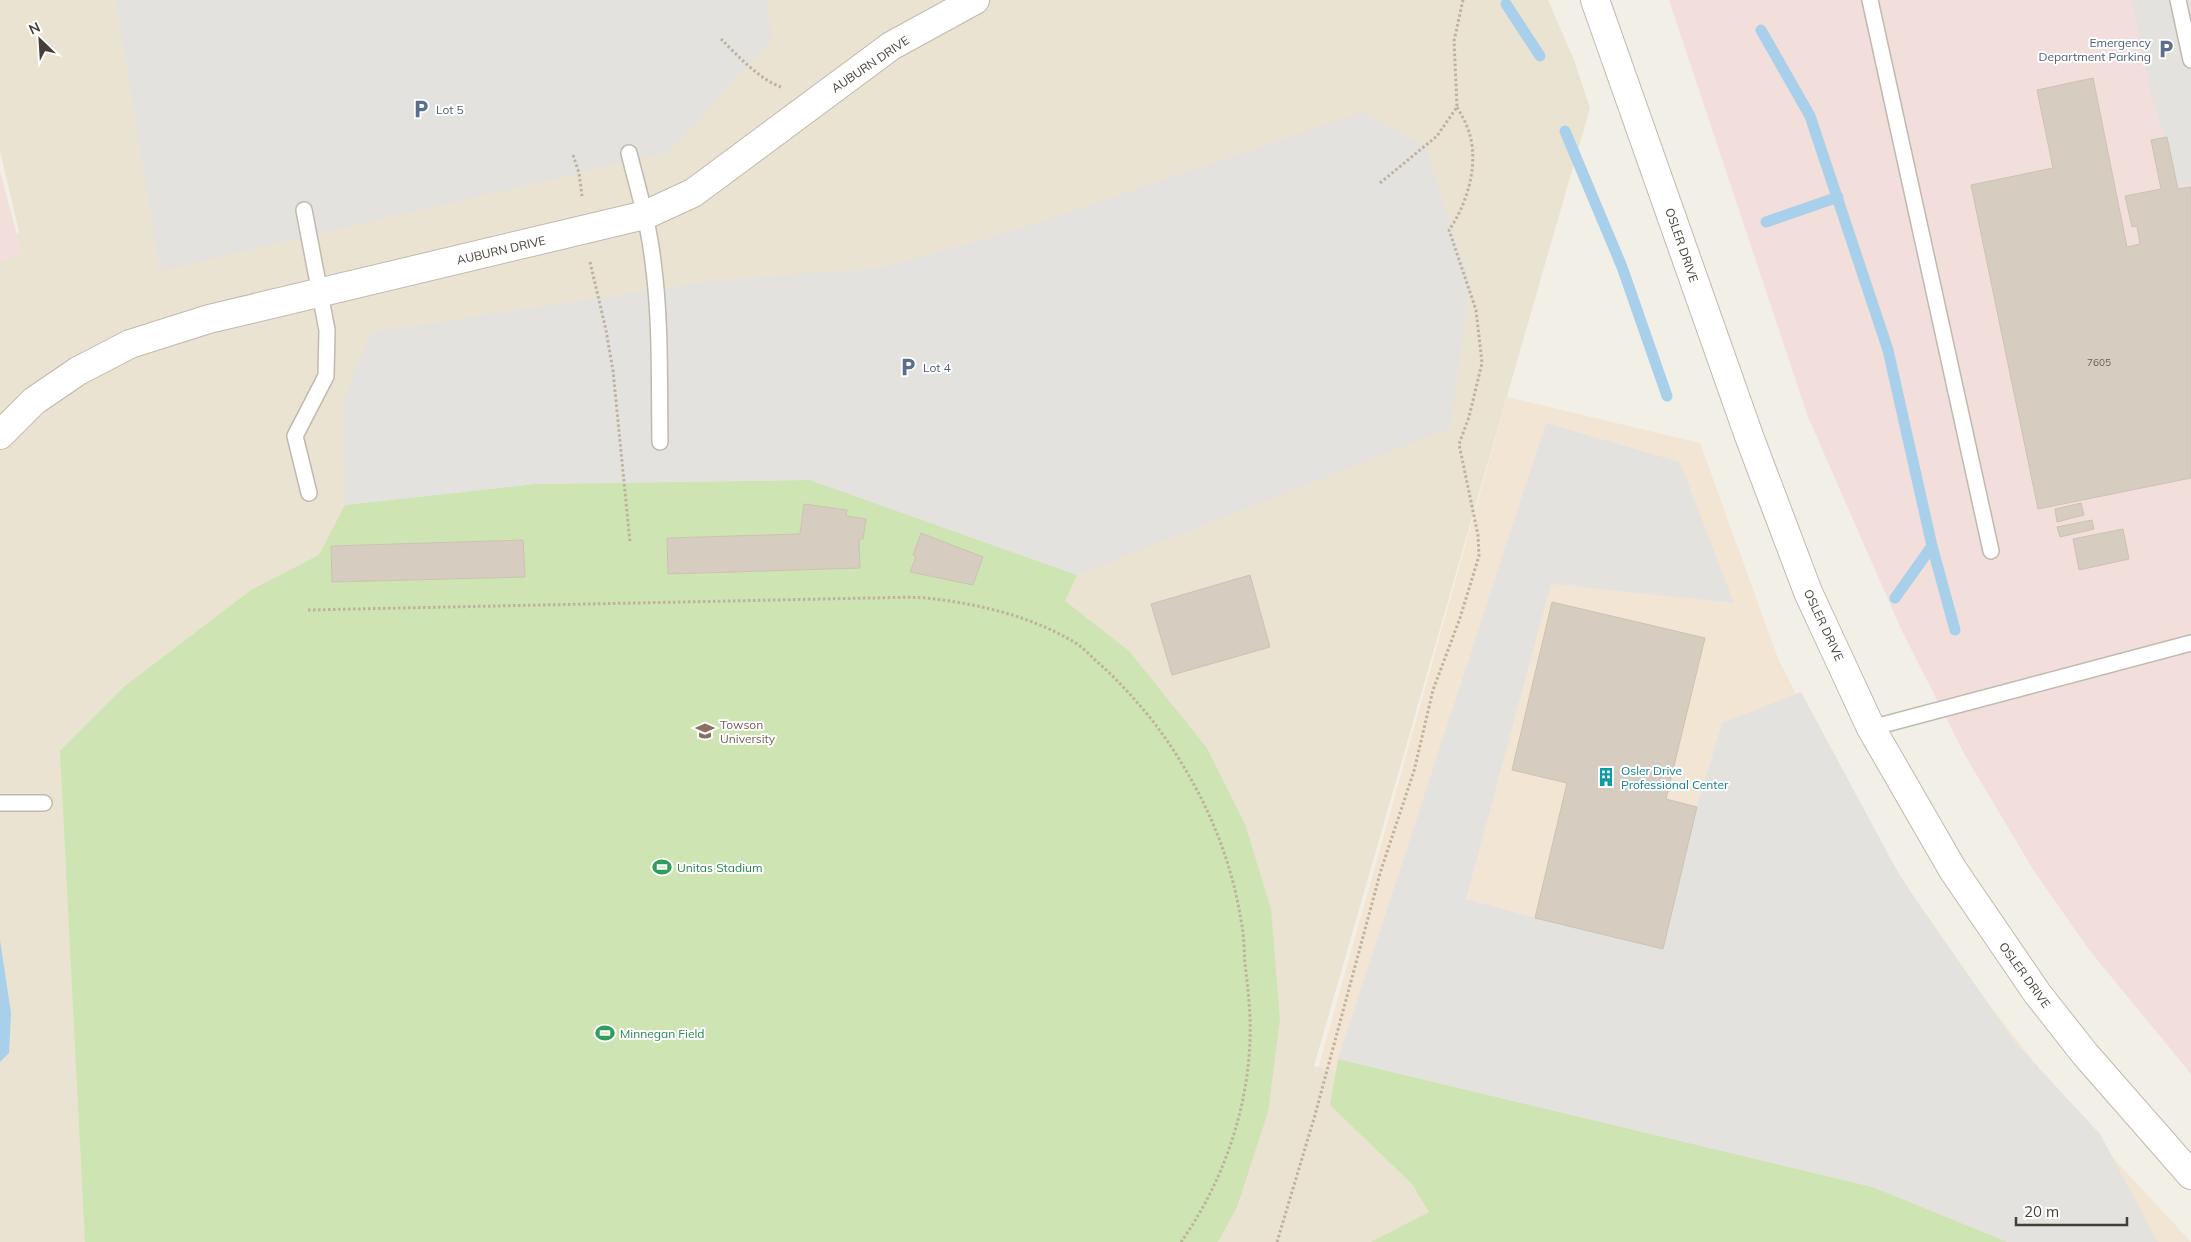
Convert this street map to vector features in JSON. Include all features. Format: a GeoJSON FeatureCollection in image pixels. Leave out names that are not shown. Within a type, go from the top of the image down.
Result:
{"type":"FeatureCollection","features":[{"type":"Feature","properties":{"kind":"street","name":"AUBURN DRIVE"},"geometry":{"type":"LineString","coordinates":[[0,435],[34,401],[78,372],[130,344],[209,319],[645,215],[693,193],[891,46],[975,0]]}},
{"type":"Feature","properties":{"kind":"street","name":"OSLER DRIVE"},"geometry":{"type":"LineString","coordinates":[[1595,0],[1773,500],[1808,592],[1871,728],[1953,870],[2037,993],[2085,1054],[2191,1175]]}},
{"type":"Feature","properties":{"kind":"lane"},"geometry":{"type":"LineString","coordinates":[[1870,0],[1991,550]]}},
{"type":"Feature","properties":{"kind":"lane"},"geometry":{"type":"LineString","coordinates":[[2178,0],[2191,60]]}},
{"type":"Feature","properties":{"kind":"lane"},"geometry":{"type":"LineString","coordinates":[[628,153],[645,215],[653,262],[658,323],[660,442]]}},
{"type":"Feature","properties":{"kind":"lane"},"geometry":{"type":"LineString","coordinates":[[304,210],[327,330],[326,376],[295,436],[309,493]]}},
{"type":"Feature","properties":{"kind":"lane"},"geometry":{"type":"LineString","coordinates":[[1871,728],[2191,645]]}},
{"type":"Feature","properties":{"kind":"lane"},"geometry":{"type":"LineString","coordinates":[[0,803],[44,803]]}},
{"type":"Feature","properties":{"kind":"path"},"geometry":{"type":"LineString","coordinates":[[1276,1242],[1315,1115],[1381,870],[1414,771],[1433,690],[1460,618],[1479,556],[1478,535],[1459,444],[1469,417],[1482,362],[1476,310],[1449,230],[1458,217],[1470,185],[1472,150],[1468,130],[1457,107],[1454,41],[1463,0]]}},
{"type":"Feature","properties":{"kind":"path"},"geometry":{"type":"LineString","coordinates":[[721,39],[749,65],[776,85],[784,88]]}},
{"type":"Feature","properties":{"kind":"path"},"geometry":{"type":"LineString","coordinates":[[1380,183],[1437,136],[1457,107]]}},
{"type":"Feature","properties":{"kind":"path"},"geometry":{"type":"LineString","coordinates":[[573,155],[579,173],[588,230],[590,263],[606,330],[613,371],[630,542]]}},
{"type":"Feature","properties":{"kind":"path"},"geometry":{"type":"LineString","coordinates":[[308,610],[868,598],[934,599],[984,608],[1033,620],[1076,643],[1136,700],[1165,737],[1200,792],[1226,855],[1241,920],[1250,1025],[1249,1052],[1242,1101],[1229,1148],[1217,1178],[1200,1214],[1181,1242]]}},
{"type":"Feature","properties":{"kind":"shaded area","name":"Towson University"},"geometry":{"type":"Polygon","coordinates":[[[0,0],[1548,0],[1574,60],[1590,108],[1314,1066],[1889,1203],[1981,1242],[0,1242],[0,245],[19,232],[0,151],[0,0]]]}},
{"type":"Feature","properties":{"kind":"shaded area","name":"Lot 5"},"geometry":{"type":"Polygon","coordinates":[[[116,0],[766,0],[773,38],[669,152],[160,271],[116,0]]]}},
{"type":"Feature","properties":{"kind":"shaded area"},"geometry":{"type":"Polygon","coordinates":[[[1669,0],[2191,0],[2191,1074],[2090,951],[2034,871],[1966,757],[1902,631],[1808,417],[1669,0]]]}},
{"type":"Feature","properties":{"kind":"shaded area","name":"Emergency Department Parking"},"geometry":{"type":"Polygon","coordinates":[[[2132,0],[2191,0],[2191,183],[2178,185],[2152,98],[2132,0]]]}},
{"type":"Feature","properties":{"kind":"shaded area","name":"Lot 4"},"geometry":{"type":"Polygon","coordinates":[[[1362,112],[1426,147],[1470,284],[1450,428],[1077,575],[810,480],[534,484],[345,505],[343,401],[371,332],[711,281],[882,268],[1023,228],[1362,112]]]}},
{"type":"Feature","properties":{"kind":"shaded area"},"geometry":{"type":"Polygon","coordinates":[[[0,172],[22,253],[0,263],[0,172]]]}},
{"type":"Feature","properties":{"kind":"shaded area"},"geometry":{"type":"Polygon","coordinates":[[[1507,397],[1700,443],[1779,661],[1838,775],[1947,950],[2081,1123],[2191,1242],[1983,1242],[1318,1069],[1507,397]]]}},
{"type":"Feature","properties":{"kind":"shaded area"},"geometry":{"type":"Polygon","coordinates":[[[1546,423],[1680,462],[1734,603],[1551,584],[1466,899],[1535,918],[1663,948],[1697,807],[1722,723],[1801,692],[1901,878],[2015,1042],[2100,1134],[2158,1242],[2008,1242],[1873,1187],[1338,1059],[1546,423]]]}},
{"type":"Feature","properties":{"kind":"green space","name":"Unitas Stadium"},"geometry":{"type":"Polygon","coordinates":[[[810,480],[1077,575],[1065,601],[1129,651],[1207,748],[1245,824],[1271,909],[1280,1019],[1268,1112],[1237,1207],[1218,1242],[85,1242],[60,751],[125,686],[251,590],[319,555],[345,505],[534,484],[810,480]]]}},
{"type":"Feature","properties":{"kind":"green space"},"geometry":{"type":"Polygon","coordinates":[[[1338,1059],[1873,1187],[2008,1242],[1371,1242],[1429,1212],[1412,1184],[1330,1105],[1338,1059]]]}},
{"type":"Feature","properties":{"kind":"water"},"geometry":{"type":"Polygon","coordinates":[[[0,940],[11,1013],[9,1053],[0,1062],[0,940]]]}},
{"type":"Feature","properties":{"kind":"building"},"geometry":{"type":"Polygon","coordinates":[[[2093,78],[2127,247],[2140,244],[2137,226],[2132,227],[2125,196],[2161,189],[2151,140],[2167,137],[2178,189],[2191,187],[2191,478],[2038,509],[1971,185],[2053,168],[2037,90],[2093,78]]]}},
{"type":"Feature","properties":{"kind":"building"},"geometry":{"type":"Polygon","coordinates":[[[2081,503],[2084,515],[2057,522],[2055,509],[2081,503]]]}},
{"type":"Feature","properties":{"kind":"building"},"geometry":{"type":"Polygon","coordinates":[[[804,504],[847,510],[846,516],[866,519],[863,539],[859,539],[860,568],[668,574],[667,538],[800,534],[804,504]]]}},
{"type":"Feature","properties":{"kind":"building"},"geometry":{"type":"Polygon","coordinates":[[[2092,520],[2094,529],[2060,537],[2057,527],[2092,520]]]}},
{"type":"Feature","properties":{"kind":"building"},"geometry":{"type":"Polygon","coordinates":[[[2123,529],[2129,559],[2079,570],[2073,539],[2123,529]]]}},
{"type":"Feature","properties":{"kind":"building"},"geometry":{"type":"Polygon","coordinates":[[[921,533],[983,557],[973,585],[910,572],[916,557],[913,555],[921,533]]]}},
{"type":"Feature","properties":{"kind":"building"},"geometry":{"type":"Polygon","coordinates":[[[523,540],[525,577],[332,582],[331,546],[523,540]]]}},
{"type":"Feature","properties":{"kind":"building"},"geometry":{"type":"Polygon","coordinates":[[[1250,575],[1270,647],[1172,675],[1151,604],[1250,575]]]}},
{"type":"Feature","properties":{"kind":"building","name":"Osler Drive Professional Center"},"geometry":{"type":"Polygon","coordinates":[[[1552,602],[1705,638],[1666,799],[1697,807],[1663,949],[1535,918],[1567,783],[1512,770],[1552,602]]]}},
{"type":"Feature","properties":{"kind":"waterway"},"geometry":{"type":"LineString","coordinates":[[1506,4],[1540,56]]}},
{"type":"Feature","properties":{"kind":"waterway"},"geometry":{"type":"LineString","coordinates":[[1761,30],[1810,116],[1888,350],[1932,546],[1955,630]]}},
{"type":"Feature","properties":{"kind":"waterway"},"geometry":{"type":"LineString","coordinates":[[1565,131],[1622,267],[1667,396]]}},
{"type":"Feature","properties":{"kind":"waterway"},"geometry":{"type":"LineString","coordinates":[[1766,222],[1838,197]]}},
{"type":"Feature","properties":{"kind":"waterway"},"geometry":{"type":"LineString","coordinates":[[1895,598],[1932,546]]}},
{"type":"Feature","properties":{"kind":"place","name":"Emergency Department Parking"},"geometry":{"type":"Point","coordinates":[2166,49]}},
{"type":"Feature","properties":{"kind":"place","name":"Lot 5"},"geometry":{"type":"Point","coordinates":[421,109]}},
{"type":"Feature","properties":{"kind":"place","name":"Lot 4"},"geometry":{"type":"Point","coordinates":[908,367]}},
{"type":"Feature","properties":{"kind":"place","name":"Towson University"},"geometry":{"type":"Point","coordinates":[705,731]}},
{"type":"Feature","properties":{"kind":"place","name":"Osler Drive Professional Center"},"geometry":{"type":"Point","coordinates":[1606,777]}},
{"type":"Feature","properties":{"kind":"place","name":"Unitas Stadium"},"geometry":{"type":"Point","coordinates":[662,867]}},
{"type":"Feature","properties":{"kind":"place","name":"Minnegan Field"},"geometry":{"type":"Point","coordinates":[605,1033]}}]}
